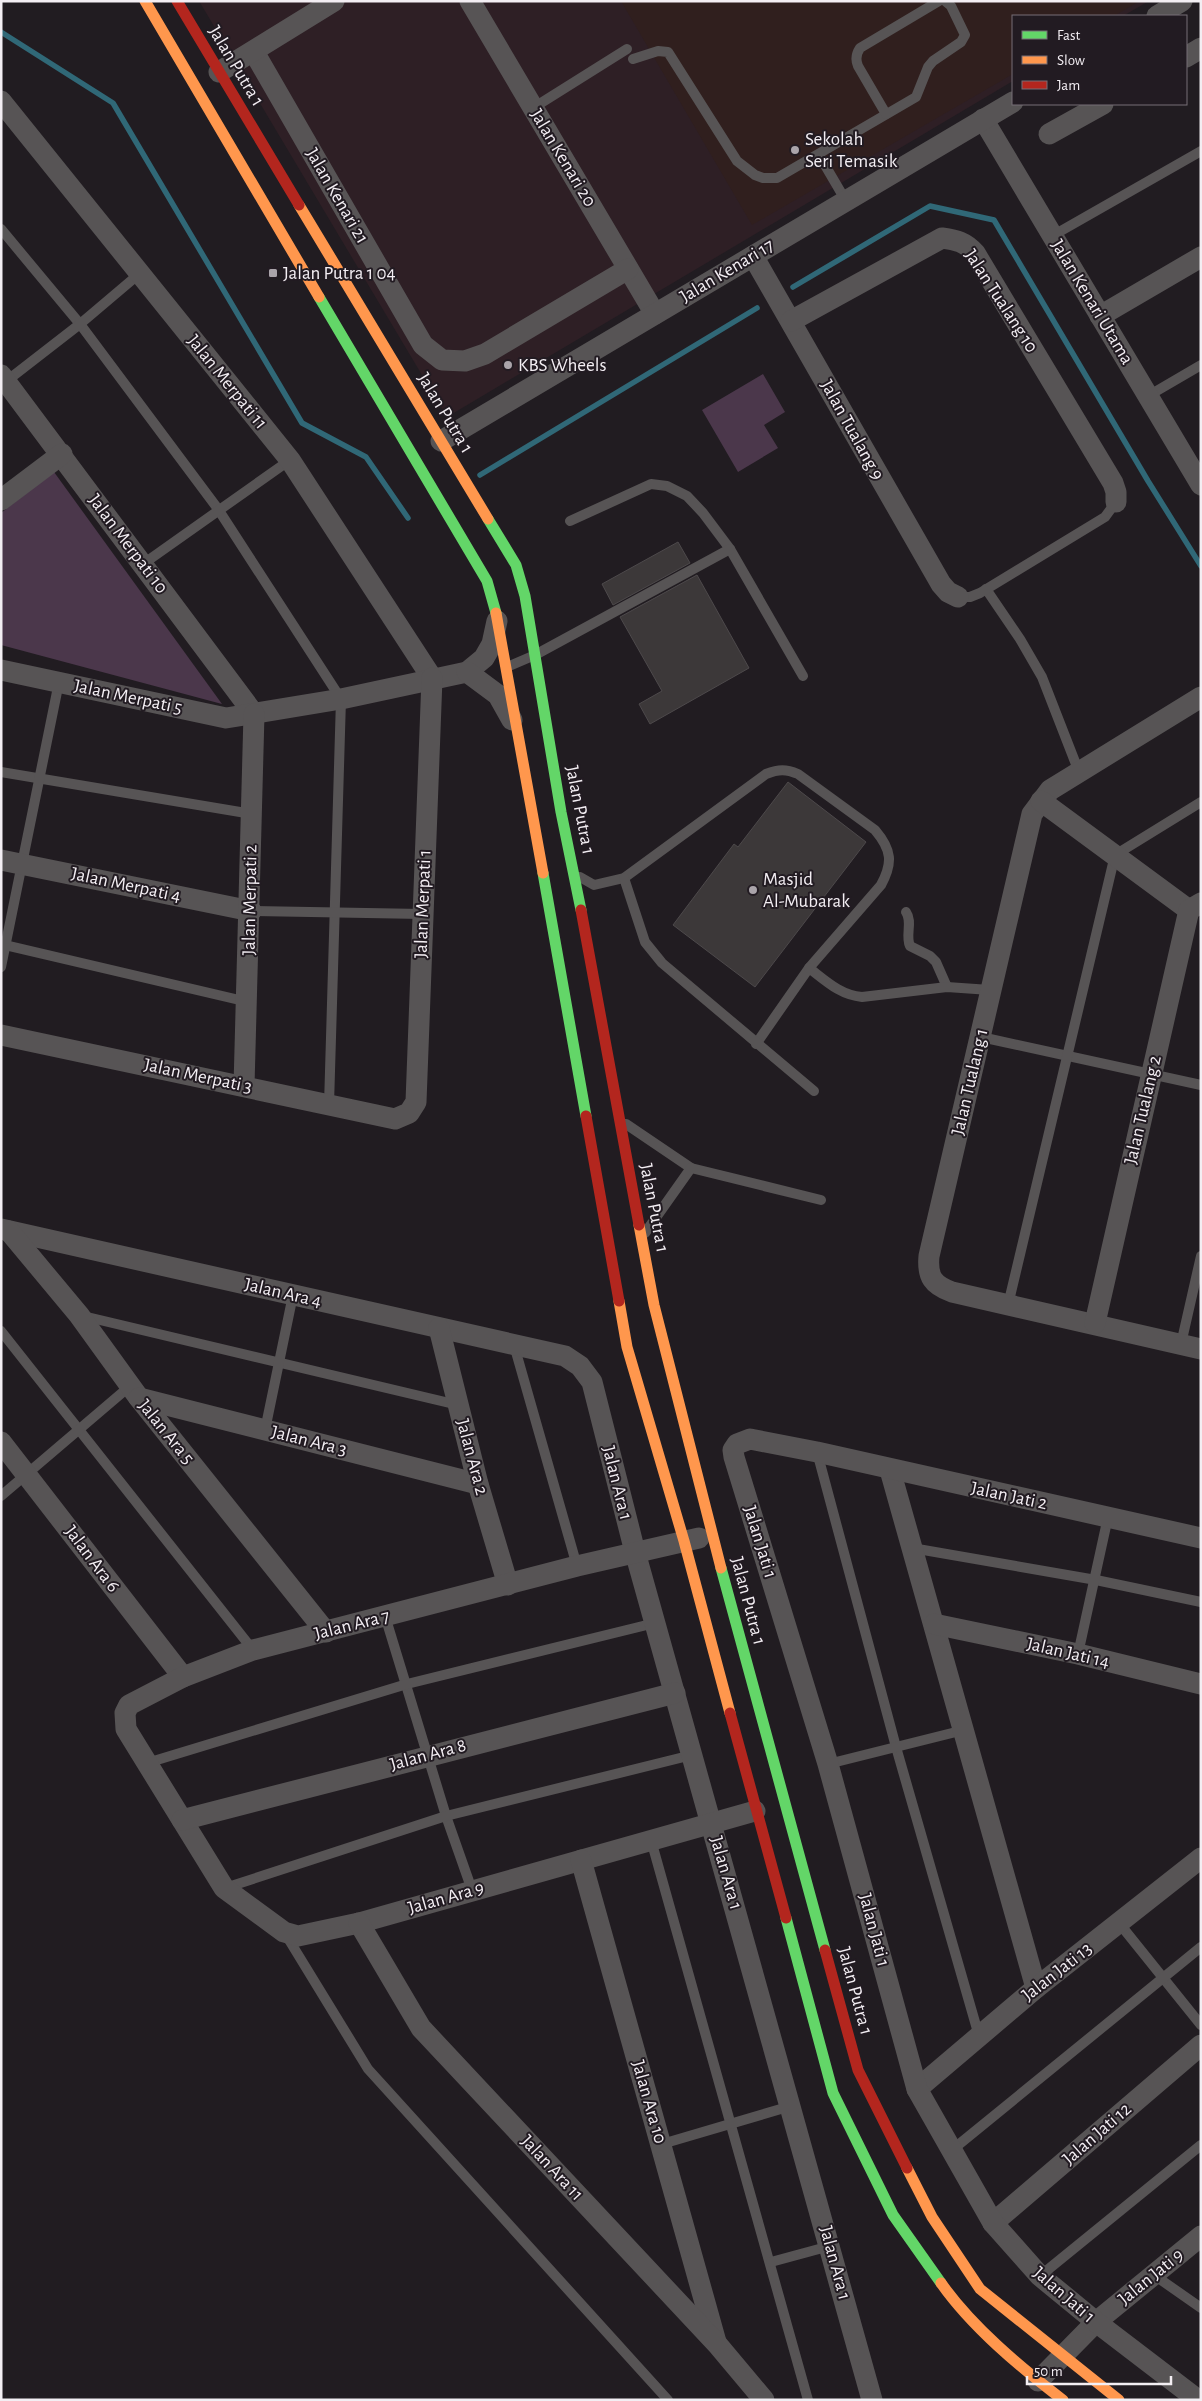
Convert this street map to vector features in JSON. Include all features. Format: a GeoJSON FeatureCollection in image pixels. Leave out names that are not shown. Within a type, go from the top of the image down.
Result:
{"type":"FeatureCollection","features":[{"type":"Feature","properties":{"kind":"main road"},"geometry":{"type":"LineString","coordinates":[[145,1],[487,581],[498,619],[627,1347],[684,1541],[755,1811],[833,2093],[889,2206],[957,2306],[1038,2381],[1063,2400]]}},
{"type":"Feature","properties":{"kind":"main road","name":"Jalan Putra 1"},"geometry":{"type":"LineString","coordinates":[[177,1],[516,565],[525,596],[561,812],[574,870],[654,1304],[712,1535],[858,2070],[932,2217],[980,2289],[1119,2400]]}},
{"type":"Feature","properties":{"kind":"street"},"geometry":{"type":"LineString","coordinates":[[219,72],[334,1]]}},
{"type":"Feature","properties":{"kind":"street","name":"Jalan Kenari 20"},"geometry":{"type":"LineString","coordinates":[[470,1],[655,314]]}},
{"type":"Feature","properties":{"kind":"street"},"geometry":{"type":"LineString","coordinates":[[1159,15],[1182,1]]}},
{"type":"Feature","properties":{"kind":"street"},"geometry":{"type":"LineString","coordinates":[[1187,56],[1201,48]]}},
{"type":"Feature","properties":{"kind":"street","name":"Jalan Kenari 21"},"geometry":{"type":"LineString","coordinates":[[254,52],[423,345],[442,360],[465,361],[485,354],[628,269]]}},
{"type":"Feature","properties":{"kind":"street","name":"Jalan Merpati 11"},"geometry":{"type":"LineString","coordinates":[[1,101],[290,460],[432,678]]}},
{"type":"Feature","properties":{"kind":"street","name":"Jalan Kenari 17"},"geometry":{"type":"LineString","coordinates":[[441,441],[1012,103]]}},
{"type":"Feature","properties":{"kind":"street"},"geometry":{"type":"LineString","coordinates":[[1049,134],[1101,105]]}},
{"type":"Feature","properties":{"kind":"street","name":"Jalan Kenari Utama"},"geometry":{"type":"LineString","coordinates":[[983,120],[1201,485]]}},
{"type":"Feature","properties":{"kind":"street","name":"Jalan Tualang 10"},"geometry":{"type":"LineString","coordinates":[[791,321],[942,238],[957,240],[967,244],[975,253],[1113,483],[1116,492],[1116,502]]}},
{"type":"Feature","properties":{"kind":"street","name":"Jalan Tualang 9"},"geometry":{"type":"LineString","coordinates":[[753,256],[940,584],[948,592],[958,597]]}},
{"type":"Feature","properties":{"kind":"street"},"geometry":{"type":"LineString","coordinates":[[1100,316],[1201,257]]}},
{"type":"Feature","properties":{"kind":"street","name":"Jalan Merpati 10"},"geometry":{"type":"LineString","coordinates":[[3,380],[62,454],[254,714]]}},
{"type":"Feature","properties":{"kind":"street"},"geometry":{"type":"LineString","coordinates":[[1,500],[62,454]]}},
{"type":"Feature","properties":{"kind":"street"},"geometry":{"type":"LineString","coordinates":[[498,619],[492,644],[484,658],[466,672],[498,695],[517,728]]}},
{"type":"Feature","properties":{"kind":"street","name":"Jalan Merpati 5"},"geometry":{"type":"LineString","coordinates":[[1,670],[226,718],[341,699],[466,672]]}},
{"type":"Feature","properties":{"kind":"street","name":"Jalan Merpati 1"},"geometry":{"type":"LineString","coordinates":[[395,1119],[409,1113],[416,1102],[432,678]]}},
{"type":"Feature","properties":{"kind":"street","name":"Jalan Tualang 1"},"geometry":{"type":"LineString","coordinates":[[1191,1347],[1095,1323],[1008,1305],[939,1287],[931,1279],[928,1268],[929,1256],[1032,814],[1050,790],[1201,696]]}},
{"type":"Feature","properties":{"kind":"street","name":"Jalan Merpati 2"},"geometry":{"type":"LineString","coordinates":[[244,1086],[251,911],[254,714]]}},
{"type":"Feature","properties":{"kind":"street"},"geometry":{"type":"LineString","coordinates":[[1041,801],[1115,856],[1195,907]]}},
{"type":"Feature","properties":{"kind":"street","name":"Jalan Merpati 4"},"geometry":{"type":"LineString","coordinates":[[1,860],[251,911]]}},
{"type":"Feature","properties":{"kind":"street","name":"Jalan Tualang 2"},"geometry":{"type":"LineString","coordinates":[[1095,1323],[1151,1074],[1195,907]]}},
{"type":"Feature","properties":{"kind":"street","name":"Jalan Merpati 3"},"geometry":{"type":"LineString","coordinates":[[1,1034],[395,1119]]}},
{"type":"Feature","properties":{"kind":"street","name":"Jalan Ara 4"},"geometry":{"type":"LineString","coordinates":[[5,1230],[565,1356]]}},
{"type":"Feature","properties":{"kind":"street","name":"Jalan Ara 5"},"geometry":{"type":"LineString","coordinates":[[5,1230],[79,1315],[135,1392],[326,1632]]}},
{"type":"Feature","properties":{"kind":"street","name":"Jalan Ara 2"},"geometry":{"type":"LineString","coordinates":[[439,1328],[478,1484],[508,1585]]}},
{"type":"Feature","properties":{"kind":"street","name":"Jalan Ara 1"},"geometry":{"type":"LineString","coordinates":[[565,1356],[580,1366],[592,1382],[635,1552],[872,2400]]}},
{"type":"Feature","properties":{"kind":"street","name":"Jalan Ara 3"},"geometry":{"type":"LineString","coordinates":[[135,1392],[265,1430],[478,1484]]}},
{"type":"Feature","properties":{"kind":"street","name":"Jalan Jati 1"},"geometry":{"type":"LineString","coordinates":[[817,1452],[750,1439],[737,1444],[733,1450],[828,1764],[917,2089],[993,2223],[1040,2276],[1096,2322],[1198,2400]]}},
{"type":"Feature","properties":{"kind":"street","name":"Jalan Ara 6"},"geometry":{"type":"LineString","coordinates":[[1,1442],[183,1678]]}},
{"type":"Feature","properties":{"kind":"street","name":"Jalan Jati 2"},"geometry":{"type":"LineString","coordinates":[[817,1452],[890,1470],[1201,1538]]}},
{"type":"Feature","properties":{"kind":"street"},"geometry":{"type":"LineString","coordinates":[[890,1470],[1036,1988]]}},
{"type":"Feature","properties":{"kind":"street","name":"Jalan Ara 7"},"geometry":{"type":"LineString","coordinates":[[182,1820],[126,1728],[125,1712],[136,1701],[183,1678],[253,1650],[577,1566],[712,1535]]}},
{"type":"Feature","properties":{"kind":"street","name":"Jalan Jati 14"},"geometry":{"type":"LineString","coordinates":[[934,1624],[1078,1654],[1201,1684]]}},
{"type":"Feature","properties":{"kind":"street","name":"Jalan Ara 8"},"geometry":{"type":"LineString","coordinates":[[182,1820],[428,1755],[675,1693]]}},
{"type":"Feature","properties":{"kind":"street","name":"Jalan Ara 9"},"geometry":{"type":"LineString","coordinates":[[182,1820],[224,1888],[284,1932],[298,1936],[312,1935],[359,1923],[755,1811]]}},
{"type":"Feature","properties":{"kind":"street","name":"Jalan Jati 13"},"geometry":{"type":"LineString","coordinates":[[917,2089],[1036,1988],[1201,1858]]}},
{"type":"Feature","properties":{"kind":"street","name":"Jalan Ara 10"},"geometry":{"type":"LineString","coordinates":[[581,1860],[717,2344]]}},
{"type":"Feature","properties":{"kind":"street","name":"Jalan Ara 11"},"geometry":{"type":"LineString","coordinates":[[359,1923],[421,2028],[717,2344],[764,2400]]}},
{"type":"Feature","properties":{"kind":"street","name":"Jalan Jati 12"},"geometry":{"type":"LineString","coordinates":[[993,2223],[1201,2045]]}},
{"type":"Feature","properties":{"kind":"street","name":"Jalan Jati 9"},"geometry":{"type":"LineString","coordinates":[[1038,2381],[1096,2322],[1201,2236]]}},
{"type":"Feature","properties":{"kind":"lane"},"geometry":{"type":"LineString","coordinates":[[886,114],[858,66],[856,60],[857,52],[860,48],[939,1]]}},
{"type":"Feature","properties":{"kind":"lane"},"geometry":{"type":"LineString","coordinates":[[634,59],[658,51],[668,52],[737,161],[755,175],[769,178],[783,176],[916,97],[925,72],[933,61],[964,39],[964,31],[951,6],[945,1]]}},
{"type":"Feature","properties":{"kind":"lane"},"geometry":{"type":"LineString","coordinates":[[533,108],[627,49]]}},
{"type":"Feature","properties":{"kind":"lane"},"geometry":{"type":"LineString","coordinates":[[1052,236],[1201,151]]}},
{"type":"Feature","properties":{"kind":"lane"},"geometry":{"type":"LineString","coordinates":[[819,155],[846,201]]}},
{"type":"Feature","properties":{"kind":"lane"},"geometry":{"type":"LineString","coordinates":[[1,229],[80,324],[218,509],[341,699],[329,1105]]}},
{"type":"Feature","properties":{"kind":"lane"},"geometry":{"type":"LineString","coordinates":[[3,380],[80,324],[139,274]]}},
{"type":"Feature","properties":{"kind":"lane"},"geometry":{"type":"LineString","coordinates":[[1148,396],[1201,365]]}},
{"type":"Feature","properties":{"kind":"lane"},"geometry":{"type":"LineString","coordinates":[[143,564],[218,509],[290,460]]}},
{"type":"Feature","properties":{"kind":"lane"},"geometry":{"type":"LineString","coordinates":[[570,521],[651,484],[667,486],[687,496],[697,505],[730,549],[803,676]]}},
{"type":"Feature","properties":{"kind":"lane"},"geometry":{"type":"LineString","coordinates":[[958,597],[970,597],[986,589],[1105,518],[1116,502]]}},
{"type":"Feature","properties":{"kind":"lane"},"geometry":{"type":"LineString","coordinates":[[506,668],[535,655],[730,549]]}},
{"type":"Feature","properties":{"kind":"lane"},"geometry":{"type":"LineString","coordinates":[[986,589],[1020,639],[1042,678],[1079,772]]}},
{"type":"Feature","properties":{"kind":"lane"},"geometry":{"type":"LineString","coordinates":[[1,967],[59,682]]}},
{"type":"Feature","properties":{"kind":"lane"},"geometry":{"type":"LineString","coordinates":[[574,870],[582,880],[594,885],[624,878],[766,774],[777,770],[788,770],[798,774],[875,830],[885,842],[890,857],[888,872],[881,885],[809,968],[756,1044]]}},
{"type":"Feature","properties":{"kind":"lane"},"geometry":{"type":"LineString","coordinates":[[1,772],[39,780],[252,814]]}},
{"type":"Feature","properties":{"kind":"lane"},"geometry":{"type":"LineString","coordinates":[[1008,1305],[1115,856],[1201,802]]}},
{"type":"Feature","properties":{"kind":"lane"},"geometry":{"type":"LineString","coordinates":[[624,878],[645,942],[662,964],[814,1091]]}},
{"type":"Feature","properties":{"kind":"lane"},"geometry":{"type":"LineString","coordinates":[[251,911],[423,914]]}},
{"type":"Feature","properties":{"kind":"lane"},"geometry":{"type":"LineString","coordinates":[[906,912],[909,917],[907,939],[910,946],[930,956],[936,962],[947,987]]}},
{"type":"Feature","properties":{"kind":"lane"},"geometry":{"type":"LineString","coordinates":[[4,945],[248,1002]]}},
{"type":"Feature","properties":{"kind":"lane"},"geometry":{"type":"LineString","coordinates":[[809,968],[849,996],[947,987],[990,990]]}},
{"type":"Feature","properties":{"kind":"lane"},"geometry":{"type":"LineString","coordinates":[[981,1037],[1201,1085]]}},
{"type":"Feature","properties":{"kind":"lane"},"geometry":{"type":"LineString","coordinates":[[619,1120],[691,1168],[821,1200]]}},
{"type":"Feature","properties":{"kind":"lane"},"geometry":{"type":"LineString","coordinates":[[641,1238],[691,1168]]}},
{"type":"Feature","properties":{"kind":"lane"},"geometry":{"type":"LineString","coordinates":[[1191,1347],[1201,1256]]}},
{"type":"Feature","properties":{"kind":"lane"},"geometry":{"type":"LineString","coordinates":[[265,1430],[293,1295]]}},
{"type":"Feature","properties":{"kind":"lane"},"geometry":{"type":"LineString","coordinates":[[79,1315],[458,1405]]}},
{"type":"Feature","properties":{"kind":"lane"},"geometry":{"type":"LineString","coordinates":[[1,1331],[253,1650]]}},
{"type":"Feature","properties":{"kind":"lane"},"geometry":{"type":"LineString","coordinates":[[514,1345],[577,1566]]}},
{"type":"Feature","properties":{"kind":"lane"},"geometry":{"type":"LineString","coordinates":[[1,1496],[78,1430],[135,1392]]}},
{"type":"Feature","properties":{"kind":"lane"},"geometry":{"type":"LineString","coordinates":[[817,1452],[896,1747],[979,2036]]}},
{"type":"Feature","properties":{"kind":"lane"},"geometry":{"type":"LineString","coordinates":[[1078,1654],[1096,1580],[1108,1517]]}},
{"type":"Feature","properties":{"kind":"lane"},"geometry":{"type":"LineString","coordinates":[[912,1548],[1096,1580],[1201,1602]]}},
{"type":"Feature","properties":{"kind":"lane"},"geometry":{"type":"LineString","coordinates":[[385,1616],[446,1816],[472,1890]]}},
{"type":"Feature","properties":{"kind":"lane"},"geometry":{"type":"LineString","coordinates":[[147,1763],[407,1684],[655,1623]]}},
{"type":"Feature","properties":{"kind":"lane"},"geometry":{"type":"LineString","coordinates":[[828,1764],[964,1730]]}},
{"type":"Feature","properties":{"kind":"lane"},"geometry":{"type":"LineString","coordinates":[[224,1888],[446,1816],[692,1755]]}},
{"type":"Feature","properties":{"kind":"lane"},"geometry":{"type":"LineString","coordinates":[[651,1840],[771,2262],[808,2400]]}},
{"type":"Feature","properties":{"kind":"lane"},"geometry":{"type":"LineString","coordinates":[[1120,1923],[1201,2025]]}},
{"type":"Feature","properties":{"kind":"lane"},"geometry":{"type":"LineString","coordinates":[[284,1932],[368,2069],[668,2400]]}},
{"type":"Feature","properties":{"kind":"lane"},"geometry":{"type":"LineString","coordinates":[[952,2150],[1161,1977],[1201,1947]]}},
{"type":"Feature","properties":{"kind":"lane"},"geometry":{"type":"LineString","coordinates":[[662,2144],[791,2106]]}},
{"type":"Feature","properties":{"kind":"lane"},"geometry":{"type":"LineString","coordinates":[[1040,2276],[1201,2144]]}},
{"type":"Feature","properties":{"kind":"lane"},"geometry":{"type":"LineString","coordinates":[[771,2262],[830,2245]]}},
{"type":"Feature","properties":{"kind":"lane"},"geometry":{"type":"LineString","coordinates":[[1154,2275],[1201,2308]]}},
{"type":"Feature","properties":{"kind":"shaded area"},"geometry":{"type":"Polygon","coordinates":[[[199,1],[1149,1],[1125,15],[1012,15],[1012,82],[447,417],[199,1]]]}},
{"type":"Feature","properties":{"kind":"shaded area","name":"Sekolah Seri Temasik"},"geometry":{"type":"Polygon","coordinates":[[[621,1],[1140,1],[1116,15],[1012,15],[1012,75],[752,225],[621,1]]]}},
{"type":"Feature","properties":{"kind":"shaded area"},"geometry":{"type":"Polygon","coordinates":[[[763,374],[785,412],[764,425],[778,448],[738,472],[702,410],[763,374]]]}},
{"type":"Feature","properties":{"kind":"shaded area"},"geometry":{"type":"Polygon","coordinates":[[[54,472],[222,704],[1,645],[1,513],[54,472]]]}},
{"type":"Feature","properties":{"kind":"building"},"geometry":{"type":"Polygon","coordinates":[[[678,542],[690,563],[613,605],[602,584],[678,542]]]}},
{"type":"Feature","properties":{"kind":"building"},"geometry":{"type":"Polygon","coordinates":[[[697,575],[749,668],[650,724],[639,704],[662,691],[620,617],[697,575]]]}},
{"type":"Feature","properties":{"kind":"building","name":"Masjid Al-Mubarak"},"geometry":{"type":"Polygon","coordinates":[[[788,782],[866,842],[755,987],[673,925],[734,844],[738,847],[788,782]]]}},
{"type":"Feature","properties":{"kind":"waterway"},"geometry":{"type":"LineString","coordinates":[[1,32],[113,103],[302,423],[366,457],[408,518]]}},
{"type":"Feature","properties":{"kind":"waterway"},"geometry":{"type":"LineString","coordinates":[[793,287],[930,206],[994,220],[1148,481],[1201,566]]}},
{"type":"Feature","properties":{"kind":"waterway"},"geometry":{"type":"LineString","coordinates":[[480,475],[757,308]]}},
{"type":"Feature","properties":{"kind":"traffic: fast"},"geometry":{"type":"LineString","coordinates":[[319,297],[487,581],[496,613]]}},
{"type":"Feature","properties":{"kind":"traffic: fast"},"geometry":{"type":"LineString","coordinates":[[488,519],[516,565],[525,596],[561,812],[581,910]]}},
{"type":"Feature","properties":{"kind":"traffic: fast"},"geometry":{"type":"LineString","coordinates":[[543,873],[586,1116]]}},
{"type":"Feature","properties":{"kind":"traffic: fast"},"geometry":{"type":"LineString","coordinates":[[721,1568],[825,1950]]}},
{"type":"Feature","properties":{"kind":"traffic: fast"},"geometry":{"type":"LineString","coordinates":[[786,1918],[833,2093],[893,2215],[941,2283]]}},
{"type":"Feature","properties":{"kind":"traffic: slow"},"geometry":{"type":"LineString","coordinates":[[145,1],[319,297]]}},
{"type":"Feature","properties":{"kind":"traffic: slow"},"geometry":{"type":"LineString","coordinates":[[299,205],[488,519]]}},
{"type":"Feature","properties":{"kind":"traffic: slow"},"geometry":{"type":"LineString","coordinates":[[496,613],[543,873]]}},
{"type":"Feature","properties":{"kind":"traffic: slow"},"geometry":{"type":"LineString","coordinates":[[639,1225],[654,1305],[721,1568]]}},
{"type":"Feature","properties":{"kind":"traffic: slow"},"geometry":{"type":"LineString","coordinates":[[619,1301],[627,1347],[684,1541],[730,1713]]}},
{"type":"Feature","properties":{"kind":"traffic: slow"},"geometry":{"type":"LineString","coordinates":[[907,2168],[932,2217],[980,2289],[1119,2400]]}},
{"type":"Feature","properties":{"kind":"traffic: slow"},"geometry":{"type":"LineString","coordinates":[[941,2283],[982,2331],[1030,2374],[1063,2400]]}},
{"type":"Feature","properties":{"kind":"traffic: jam"},"geometry":{"type":"LineString","coordinates":[[177,1],[299,205]]}},
{"type":"Feature","properties":{"kind":"traffic: jam"},"geometry":{"type":"LineString","coordinates":[[581,910],[639,1225]]}},
{"type":"Feature","properties":{"kind":"traffic: jam"},"geometry":{"type":"LineString","coordinates":[[586,1116],[619,1301]]}},
{"type":"Feature","properties":{"kind":"traffic: jam"},"geometry":{"type":"LineString","coordinates":[[730,1713],[786,1918]]}},
{"type":"Feature","properties":{"kind":"traffic: jam"},"geometry":{"type":"LineString","coordinates":[[825,1950],[858,2070],[907,2168]]}},
{"type":"Feature","properties":{"kind":"place","name":"Sekolah Seri Temasik"},"geometry":{"type":"Point","coordinates":[795,150]}},
{"type":"Feature","properties":{"kind":"place","name":"Jalan Putra 1 04"},"geometry":{"type":"Point","coordinates":[273,273]}},
{"type":"Feature","properties":{"kind":"place","name":"KBS Wheels"},"geometry":{"type":"Point","coordinates":[508,365]}},
{"type":"Feature","properties":{"kind":"place","name":"Masjid Al-Mubarak"},"geometry":{"type":"Point","coordinates":[753,890]}}]}
